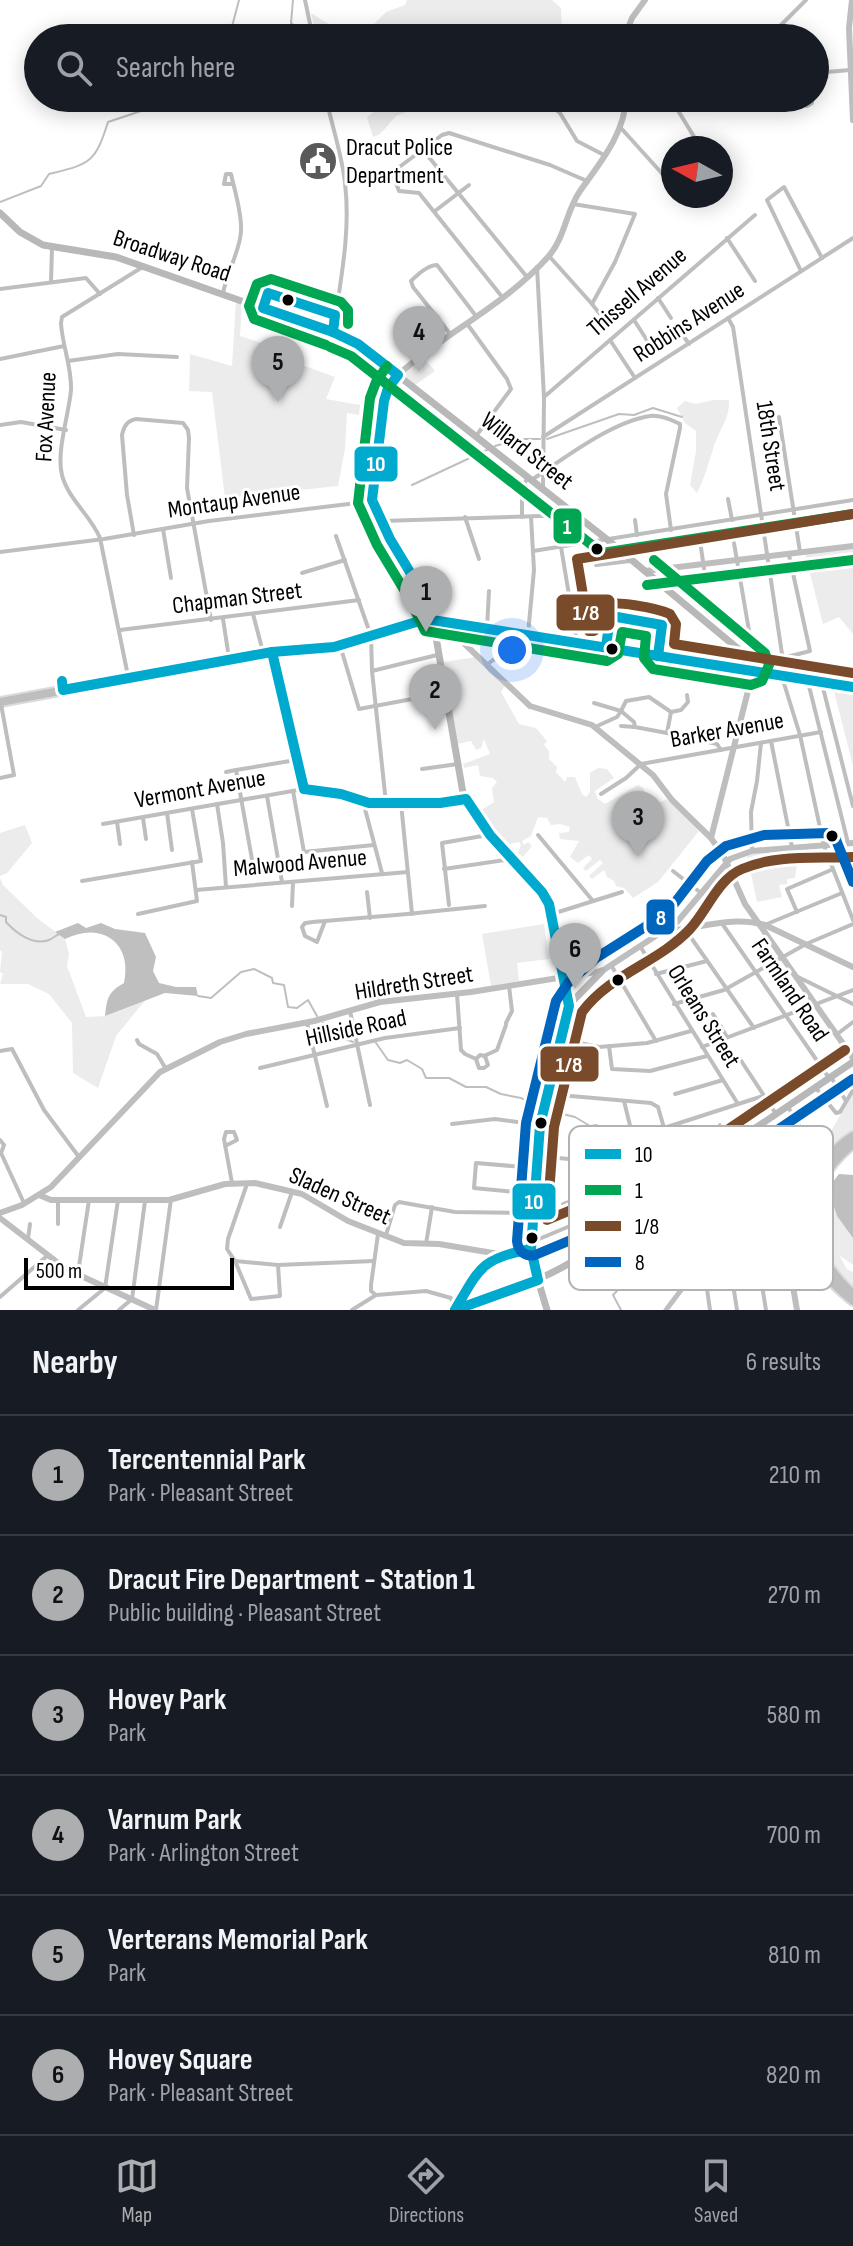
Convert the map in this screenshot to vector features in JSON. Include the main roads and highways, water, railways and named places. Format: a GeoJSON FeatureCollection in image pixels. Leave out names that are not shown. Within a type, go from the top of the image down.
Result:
{"type":"FeatureCollection","features":[{"type":"Feature","properties":{"kind":"main road","name":"Broadway Road"},"geometry":{"type":"LineString","coordinates":[[0,213],[20,232],[52,248],[106,254],[223,294],[333,333],[358,344],[378,360]]}},
{"type":"Feature","properties":{"kind":"main road","name":"Willard Street"},"geometry":{"type":"LineString","coordinates":[[378,360],[633,561],[754,667]]}},
{"type":"Feature","properties":{"kind":"main road"},"geometry":{"type":"LineString","coordinates":[[378,360],[385,376],[386,394],[372,489],[373,501],[381,521],[422,592],[433,620],[466,799],[490,835],[542,892],[552,914],[569,1006]]}},
{"type":"Feature","properties":{"kind":"main road"},"geometry":{"type":"LineString","coordinates":[[386,394],[398,375]]}},
{"type":"Feature","properties":{"kind":"main road"},"geometry":{"type":"LineString","coordinates":[[0,702],[268,653],[340,645],[413,621],[433,620],[754,667],[784,676],[853,687]]}},
{"type":"Feature","properties":{"kind":"main road"},"geometry":{"type":"LineString","coordinates":[[547,1310],[531,1246],[540,1125],[569,1006],[602,971]]}},
{"type":"Feature","properties":{"kind":"main road"},"geometry":{"type":"LineString","coordinates":[[758,1126],[853,1060]]}},
{"type":"Feature","properties":{"kind":"main road"},"geometry":{"type":"LineString","coordinates":[[833,1153],[853,1136]]}},
{"type":"Feature","properties":{"kind":"main road"},"geometry":{"type":"LineString","coordinates":[[833,1163],[853,1144]]}},
{"type":"Feature","properties":{"kind":"main road"},"geometry":{"type":"LineString","coordinates":[[455,1310],[538,1280],[569,1262]]}},
{"type":"Feature","properties":{"kind":"main road"},"geometry":{"type":"LineString","coordinates":[[833,1273],[853,1294]]}},
{"type":"Feature","properties":{"kind":"main road"},"geometry":{"type":"LineString","coordinates":[[833,1284],[853,1301]]}},
{"type":"Feature","properties":{"kind":"waterway"},"geometry":{"type":"LineString","coordinates":[[233,24],[239,0]]}},
{"type":"Feature","properties":{"kind":"waterway"},"geometry":{"type":"LineString","coordinates":[[292,24],[293,0]]}},
{"type":"Feature","properties":{"kind":"waterway"},"geometry":{"type":"LineString","coordinates":[[0,202],[41,186],[49,174],[89,160],[99,146],[108,122],[138,112]]}},
{"type":"Feature","properties":{"kind":"waterway"},"geometry":{"type":"LineString","coordinates":[[547,439],[619,414],[634,415],[653,408],[682,417]]}},
{"type":"Feature","properties":{"kind":"waterway"},"geometry":{"type":"LineString","coordinates":[[495,446],[520,439],[540,439]]}},
{"type":"Feature","properties":{"kind":"waterway"},"geometry":{"type":"LineString","coordinates":[[412,485],[487,450]]}},
{"type":"Feature","properties":{"kind":"waterway"},"geometry":{"type":"LineString","coordinates":[[0,915],[31,940],[49,940],[61,933]]}},
{"type":"Feature","properties":{"kind":"waterway"},"geometry":{"type":"LineString","coordinates":[[198,996],[211,998],[241,972],[254,969],[272,978],[273,983],[284,985],[288,1007],[297,1008],[308,1000],[317,1016]]}},
{"type":"Feature","properties":{"kind":"waterway"},"geometry":{"type":"LineString","coordinates":[[323,1023],[335,1035],[353,1042]]}},
{"type":"Feature","properties":{"kind":"waterway"},"geometry":{"type":"LineString","coordinates":[[376,1043],[388,1060],[400,1063],[407,1060],[422,1069],[426,1078],[449,1078],[466,1087],[486,1087],[541,1108]]}},
{"type":"Feature","properties":{"kind":"waterway"},"geometry":{"type":"LineString","coordinates":[[546,1110],[575,1117],[590,1126]]}},
{"type":"Feature","properties":{"kind":"waterway"},"geometry":{"type":"LineString","coordinates":[[590,1126],[597,1126]]}},
{"type":"Feature","properties":{"kind":"waterway"},"geometry":{"type":"LineString","coordinates":[[833,1200],[837,1199]]}},
{"type":"Feature","properties":{"kind":"waterway"},"geometry":{"type":"LineString","coordinates":[[617,1290],[613,1295],[621,1310]]}},
{"type":"Feature","properties":{"kind":"waterway"},"geometry":{"type":"LineString","coordinates":[[666,1310],[681,1290]]}},
{"type":"Feature","properties":{"kind":"place","name":"Dracut Police Department"},"geometry":{"type":"Point","coordinates":[318,161]}},
{"type":"Feature","properties":{"kind":"place","name":"Varnum Park"},"geometry":{"type":"Point","coordinates":[419,372]}},
{"type":"Feature","properties":{"kind":"place","name":"Verterans Memorial Park"},"geometry":{"type":"Point","coordinates":[278,402]}},
{"type":"Feature","properties":{"kind":"place","name":"Tercentennial Park"},"geometry":{"type":"Point","coordinates":[426,632]}},
{"type":"Feature","properties":{"kind":"place","name":"Dracut Fire Department - Station 1"},"geometry":{"type":"Point","coordinates":[435,730]}},
{"type":"Feature","properties":{"kind":"place","name":"Hovey Park"},"geometry":{"type":"Point","coordinates":[638,857]}},
{"type":"Feature","properties":{"kind":"place","name":"Hovey Square"},"geometry":{"type":"Point","coordinates":[575,989]}}]}
